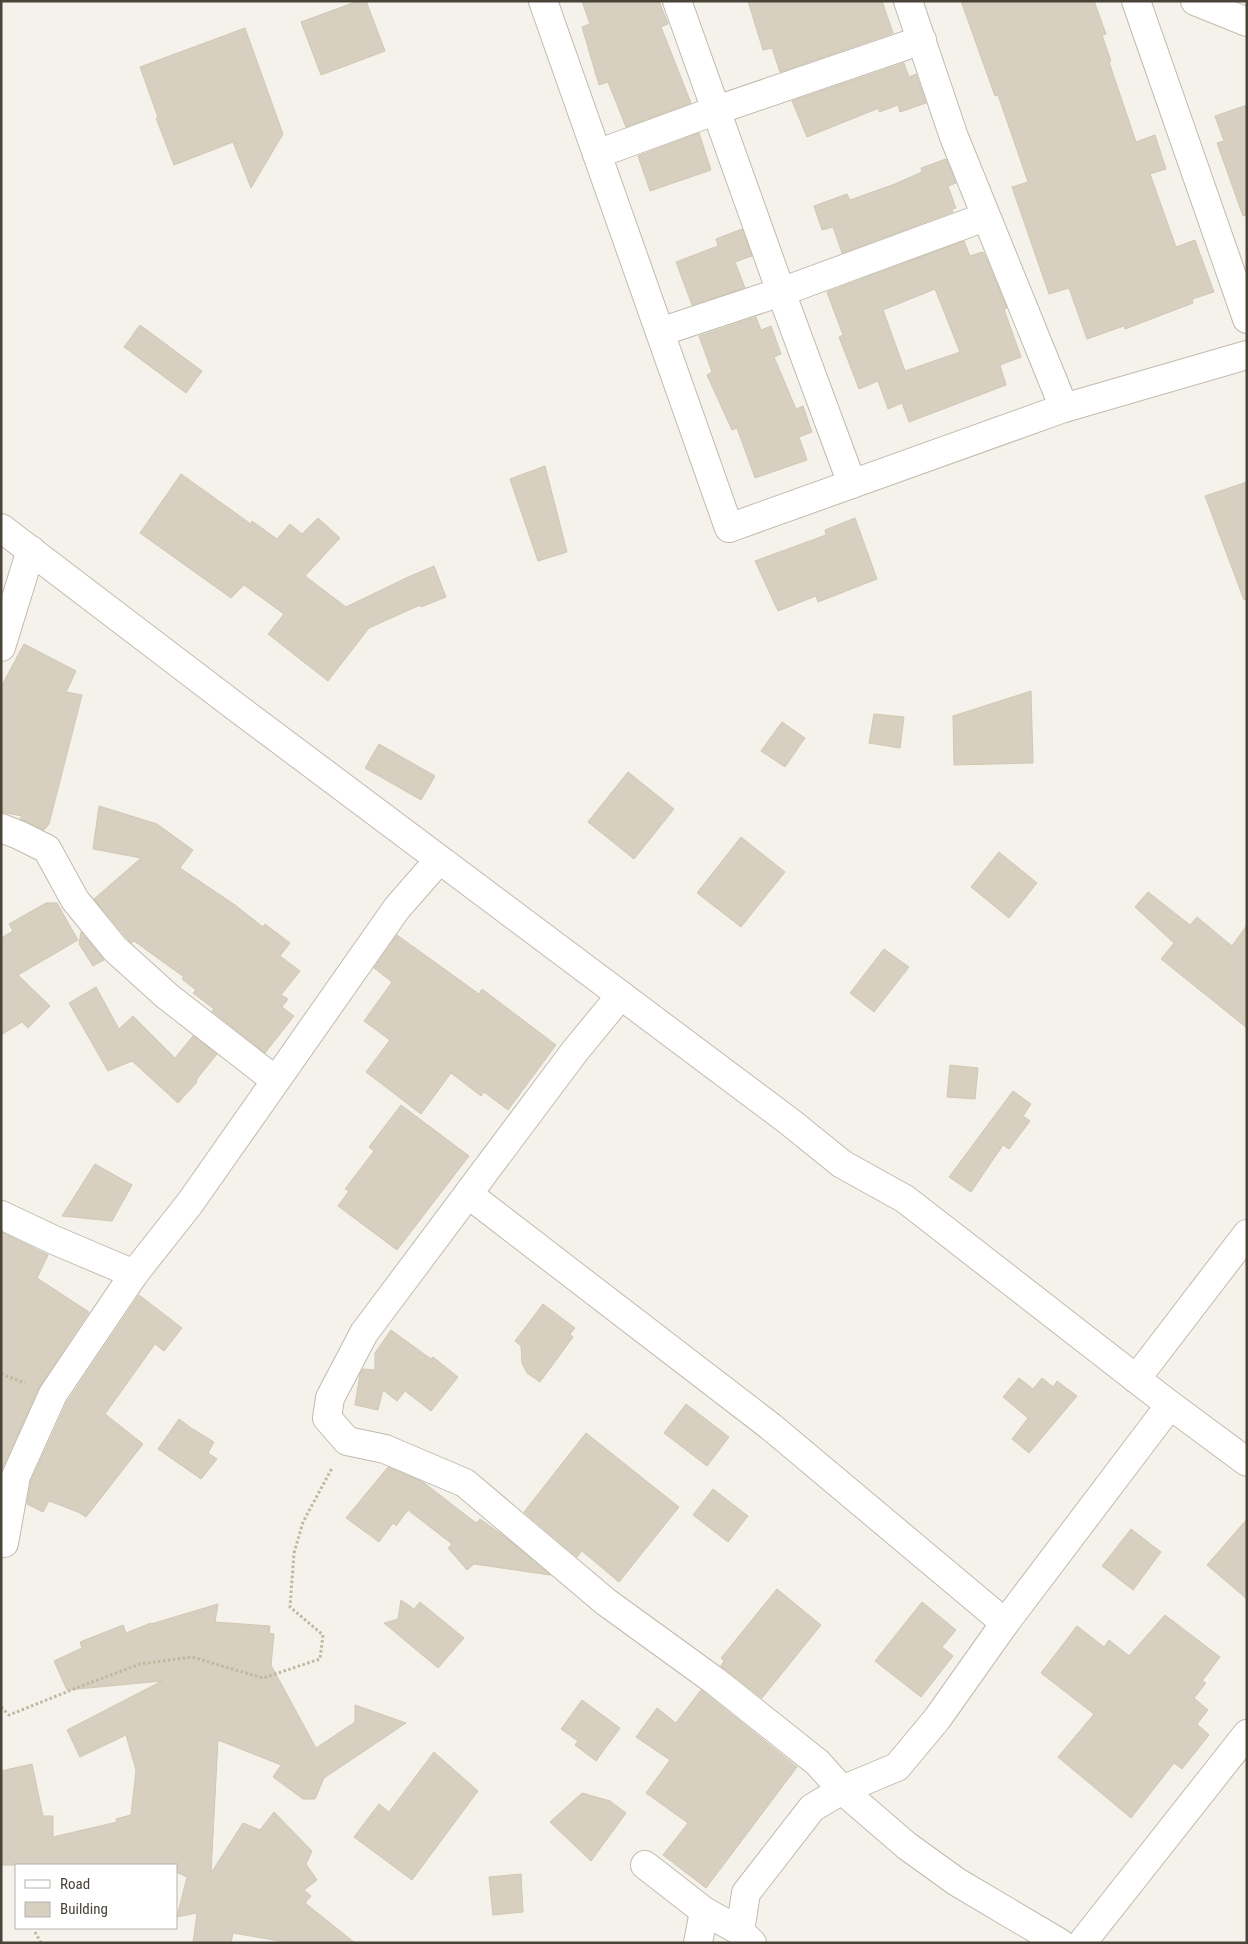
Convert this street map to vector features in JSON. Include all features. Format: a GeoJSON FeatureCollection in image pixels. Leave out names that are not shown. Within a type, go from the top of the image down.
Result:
{"type":"FeatureCollection","features":[{"type":"Feature","properties":{"kind":"street"},"geometry":{"type":"LineString","coordinates":[[544,1],[729,528],[1064,408],[1247,356]]}},
{"type":"Feature","properties":{"kind":"street"},"geometry":{"type":"LineString","coordinates":[[677,1],[780,292],[852,484]]}},
{"type":"Feature","properties":{"kind":"street"},"geometry":{"type":"LineString","coordinates":[[908,1],[954,137],[1064,408]]}},
{"type":"Feature","properties":{"kind":"street"},"geometry":{"type":"LineString","coordinates":[[1136,1],[1247,319]]}},
{"type":"Feature","properties":{"kind":"street"},"geometry":{"type":"LineString","coordinates":[[1195,1],[1247,22]]}},
{"type":"Feature","properties":{"kind":"street"},"geometry":{"type":"LineString","coordinates":[[597,154],[717,110],[922,40]]}},
{"type":"Feature","properties":{"kind":"street"},"geometry":{"type":"LineString","coordinates":[[660,332],[780,292],[985,217]]}},
{"type":"Feature","properties":{"kind":"street"},"geometry":{"type":"LineString","coordinates":[[1,528],[439,860],[790,1122],[842,1164],[904,1199],[1136,1379],[1247,1462]]}},
{"type":"Feature","properties":{"kind":"street"},"geometry":{"type":"LineString","coordinates":[[1,647],[31,550]]}},
{"type":"Feature","properties":{"kind":"street"},"geometry":{"type":"LineString","coordinates":[[1,828],[47,849],[75,900],[115,949],[167,996],[275,1080]]}},
{"type":"Feature","properties":{"kind":"street"},"geometry":{"type":"LineString","coordinates":[[4,1543],[16,1476],[53,1394],[134,1274],[190,1203],[397,908],[439,860]]}},
{"type":"Feature","properties":{"kind":"street"},"geometry":{"type":"LineString","coordinates":[[621,995],[575,1051],[364,1333],[330,1398],[327,1418],[347,1441],[385,1449],[465,1483],[606,1602],[715,1681],[818,1763],[842,1790],[907,1846],[957,1882],[1060,1943]]}},
{"type":"Feature","properties":{"kind":"street"},"geometry":{"type":"LineString","coordinates":[[468,1194],[770,1426],[1005,1623]]}},
{"type":"Feature","properties":{"kind":"street"},"geometry":{"type":"LineString","coordinates":[[1,1215],[134,1274]]}},
{"type":"Feature","properties":{"kind":"street"},"geometry":{"type":"LineString","coordinates":[[1136,1379],[1247,1234]]}},
{"type":"Feature","properties":{"kind":"street"},"geometry":{"type":"LineString","coordinates":[[746,1937],[746,1893],[812,1808],[842,1790],[897,1767],[937,1719],[1005,1623],[1170,1405]]}},
{"type":"Feature","properties":{"kind":"street"},"geometry":{"type":"LineString","coordinates":[[1082,1943],[1247,1734]]}},
{"type":"Feature","properties":{"kind":"street"},"geometry":{"type":"LineString","coordinates":[[645,1865],[704,1910],[746,1937]]}},
{"type":"Feature","properties":{"kind":"street"},"geometry":{"type":"LineString","coordinates":[[698,1943],[704,1910]]}},
{"type":"Feature","properties":{"kind":"path"},"geometry":{"type":"LineString","coordinates":[[1,1706],[9,1715],[79,1686],[140,1664],[192,1657],[263,1678],[320,1659],[323,1636],[290,1607],[294,1553],[302,1522],[347,1441]]}},
{"type":"Feature","properties":{"kind":"path"},"geometry":{"type":"LineString","coordinates":[[35,1932],[41,1943]]}},
{"type":"Feature","properties":{"kind":"building"},"geometry":{"type":"Polygon","coordinates":[[[358,1],[366,1],[385,51],[321,75],[301,22],[358,1]]]}},
{"type":"Feature","properties":{"kind":"building"},"geometry":{"type":"Polygon","coordinates":[[[582,1],[659,1],[668,24],[661,27],[691,103],[626,127],[608,82],[599,85],[582,27],[590,24],[582,1]]]}},
{"type":"Feature","properties":{"kind":"building"},"geometry":{"type":"Polygon","coordinates":[[[748,1],[882,1],[893,33],[780,72],[772,48],[763,50],[748,1]]]}},
{"type":"Feature","properties":{"kind":"building"},"geometry":{"type":"Polygon","coordinates":[[[961,1],[1094,1],[1106,34],[1102,35],[1111,61],[1109,62],[1136,142],[1155,135],[1166,169],[1150,174],[1176,247],[1195,240],[1214,292],[1192,299],[1193,303],[1125,329],[1124,326],[1087,339],[1069,288],[1049,294],[1012,187],[1028,182],[998,95],[995,96],[961,1]]]}},
{"type":"Feature","properties":{"kind":"building"},"geometry":{"type":"Polygon","coordinates":[[[245,28],[283,134],[251,188],[233,142],[174,165],[156,118],[158,117],[140,67],[245,28]]]}},
{"type":"Feature","properties":{"kind":"building"},"geometry":{"type":"Polygon","coordinates":[[[904,63],[909,77],[916,74],[926,103],[900,112],[898,105],[879,112],[879,108],[807,137],[792,101],[904,63]]]}},
{"type":"Feature","properties":{"kind":"building"},"geometry":{"type":"Polygon","coordinates":[[[1247,105],[1247,215],[1243,216],[1217,143],[1224,141],[1215,116],[1247,105]]]}},
{"type":"Feature","properties":{"kind":"building"},"geometry":{"type":"Polygon","coordinates":[[[699,133],[711,170],[650,191],[638,156],[699,133]]]}},
{"type":"Feature","properties":{"kind":"building"},"geometry":{"type":"Polygon","coordinates":[[[946,159],[956,183],[948,186],[956,208],[952,209],[953,212],[842,253],[833,227],[822,230],[814,206],[847,194],[850,200],[895,184],[922,172],[921,168],[946,159]]]}},
{"type":"Feature","properties":{"kind":"building"},"geometry":{"type":"Polygon","coordinates":[[[742,229],[752,256],[735,262],[745,288],[692,305],[676,262],[718,246],[716,239],[742,229]]]}},
{"type":"Feature","properties":{"kind":"building"},"geometry":{"type":"Polygon","coordinates":[[[964,241],[970,256],[984,253],[1007,308],[1004,309],[1021,357],[1000,365],[1006,385],[909,422],[902,403],[888,409],[878,381],[859,389],[839,337],[843,335],[827,292],[964,241]],[[935,289],[883,310],[905,371],[960,352],[935,289]]]}},
{"type":"Feature","properties":{"kind":"building"},"geometry":{"type":"Polygon","coordinates":[[[756,317],[761,330],[771,326],[781,354],[774,357],[796,409],[803,406],[812,432],[799,437],[807,460],[755,478],[737,428],[732,430],[707,375],[712,372],[699,336],[756,317]]]}},
{"type":"Feature","properties":{"kind":"building"},"geometry":{"type":"Polygon","coordinates":[[[140,325],[202,371],[186,393],[124,347],[140,325]]]}},
{"type":"Feature","properties":{"kind":"building"},"geometry":{"type":"Polygon","coordinates":[[[545,466],[567,552],[538,561],[510,479],[545,466]]]}},
{"type":"Feature","properties":{"kind":"building"},"geometry":{"type":"Polygon","coordinates":[[[181,474],[251,524],[252,521],[277,539],[290,524],[302,534],[318,518],[340,538],[305,576],[346,607],[434,566],[446,597],[421,607],[420,605],[369,628],[328,681],[268,634],[284,614],[244,585],[231,598],[140,533],[181,474]]]}},
{"type":"Feature","properties":{"kind":"building"},"geometry":{"type":"Polygon","coordinates":[[[1247,482],[1247,599],[1244,600],[1205,496],[1247,482]]]}},
{"type":"Feature","properties":{"kind":"building"},"geometry":{"type":"Polygon","coordinates":[[[855,518],[877,579],[818,602],[816,596],[778,611],[755,561],[826,535],[825,530],[855,518]]]}},
{"type":"Feature","properties":{"kind":"building"},"geometry":{"type":"Polygon","coordinates":[[[24,644],[76,671],[66,692],[82,695],[49,824],[44,830],[20,819],[22,816],[1,812],[1,687],[24,644]]]}},
{"type":"Feature","properties":{"kind":"building"},"geometry":{"type":"Polygon","coordinates":[[[1031,691],[1033,763],[954,765],[953,716],[1031,691]]]}},
{"type":"Feature","properties":{"kind":"building"},"geometry":{"type":"Polygon","coordinates":[[[874,714],[904,717],[900,748],[869,743],[874,714]]]}},
{"type":"Feature","properties":{"kind":"building"},"geometry":{"type":"Polygon","coordinates":[[[782,722],[805,738],[785,767],[761,751],[782,722]]]}},
{"type":"Feature","properties":{"kind":"building"},"geometry":{"type":"Polygon","coordinates":[[[379,744],[435,776],[421,800],[365,768],[379,744]]]}},
{"type":"Feature","properties":{"kind":"building"},"geometry":{"type":"Polygon","coordinates":[[[628,772],[674,809],[634,859],[588,822],[628,772]]]}},
{"type":"Feature","properties":{"kind":"building"},"geometry":{"type":"Polygon","coordinates":[[[99,806],[157,824],[193,850],[180,868],[235,905],[263,927],[265,924],[290,943],[280,956],[300,971],[281,995],[288,999],[282,1007],[294,1016],[265,1053],[212,1011],[214,1009],[193,993],[196,990],[182,979],[184,977],[134,941],[131,943],[94,899],[141,858],[93,849],[99,806]]]}},
{"type":"Feature","properties":{"kind":"building"},"geometry":{"type":"Polygon","coordinates":[[[741,837],[785,872],[741,927],[697,893],[741,837]]]}},
{"type":"Feature","properties":{"kind":"building"},"geometry":{"type":"Polygon","coordinates":[[[999,852],[1037,883],[1009,918],[971,887],[999,852]]]}},
{"type":"Feature","properties":{"kind":"building"},"geometry":{"type":"Polygon","coordinates":[[[1148,892],[1190,925],[1197,917],[1232,946],[1247,925],[1247,1028],[1161,959],[1174,943],[1135,907],[1148,892]]]}},
{"type":"Feature","properties":{"kind":"building"},"geometry":{"type":"Polygon","coordinates":[[[46,903],[57,903],[78,940],[18,975],[50,1006],[28,1028],[22,1022],[1,1035],[1,938],[13,931],[9,924],[46,903]]]}},
{"type":"Feature","properties":{"kind":"building"},"geometry":{"type":"Polygon","coordinates":[[[81,932],[104,960],[93,966],[79,944],[81,932]]]}},
{"type":"Feature","properties":{"kind":"building"},"geometry":{"type":"Polygon","coordinates":[[[397,935],[479,994],[482,989],[556,1045],[508,1110],[484,1092],[481,1096],[451,1073],[421,1114],[366,1072],[390,1040],[364,1021],[392,982],[374,968],[397,935]]]}},
{"type":"Feature","properties":{"kind":"building"},"geometry":{"type":"Polygon","coordinates":[[[884,949],[909,967],[874,1012],[850,993],[884,949]]]}},
{"type":"Feature","properties":{"kind":"building"},"geometry":{"type":"Polygon","coordinates":[[[96,987],[119,1029],[133,1016],[175,1058],[193,1036],[217,1054],[196,1080],[197,1082],[178,1103],[132,1061],[108,1071],[69,1003],[96,987]]]}},
{"type":"Feature","properties":{"kind":"building"},"geometry":{"type":"Polygon","coordinates":[[[950,1065],[978,1068],[975,1099],[947,1097],[950,1065]]]}},
{"type":"Feature","properties":{"kind":"building"},"geometry":{"type":"Polygon","coordinates":[[[1013,1091],[1031,1104],[1023,1116],[1030,1121],[1009,1149],[1003,1145],[971,1192],[949,1177],[1013,1091]]]}},
{"type":"Feature","properties":{"kind":"building"},"geometry":{"type":"Polygon","coordinates":[[[401,1105],[469,1156],[397,1250],[338,1206],[349,1191],[345,1189],[374,1151],[369,1147],[401,1105]]]}},
{"type":"Feature","properties":{"kind":"building"},"geometry":{"type":"Polygon","coordinates":[[[95,1164],[132,1185],[112,1221],[62,1216],[95,1164]]]}},
{"type":"Feature","properties":{"kind":"building"},"geometry":{"type":"Polygon","coordinates":[[[1,1232],[48,1255],[37,1278],[89,1312],[39,1387],[1,1471],[1,1232]]]}},
{"type":"Feature","properties":{"kind":"building"},"geometry":{"type":"Polygon","coordinates":[[[139,1295],[182,1328],[164,1351],[155,1344],[105,1414],[143,1444],[86,1517],[49,1501],[43,1512],[27,1504],[31,1481],[67,1402],[139,1295]]]}},
{"type":"Feature","properties":{"kind":"building"},"geometry":{"type":"Polygon","coordinates":[[[543,1304],[575,1328],[570,1334],[573,1337],[540,1382],[527,1373],[522,1363],[521,1346],[515,1341],[543,1304]]]}},
{"type":"Feature","properties":{"kind":"building"},"geometry":{"type":"Polygon","coordinates":[[[391,1330],[431,1359],[433,1357],[458,1377],[431,1411],[405,1391],[397,1401],[383,1390],[378,1410],[355,1405],[360,1374],[363,1369],[375,1370],[375,1353],[391,1330]]]}},
{"type":"Feature","properties":{"kind":"building"},"geometry":{"type":"Polygon","coordinates":[[[1019,1378],[1033,1389],[1042,1378],[1053,1387],[1057,1381],[1077,1396],[1029,1453],[1012,1439],[1028,1418],[1003,1397],[1019,1378]]]}},
{"type":"Feature","properties":{"kind":"building"},"geometry":{"type":"Polygon","coordinates":[[[686,1404],[729,1437],[707,1466],[664,1433],[686,1404]]]}},
{"type":"Feature","properties":{"kind":"building"},"geometry":{"type":"Polygon","coordinates":[[[179,1419],[214,1442],[208,1453],[217,1459],[201,1479],[158,1449],[179,1419]]]}},
{"type":"Feature","properties":{"kind":"building"},"geometry":{"type":"Polygon","coordinates":[[[586,1433],[679,1507],[619,1582],[582,1551],[577,1557],[524,1512],[586,1433]]]}},
{"type":"Feature","properties":{"kind":"building"},"geometry":{"type":"Polygon","coordinates":[[[388,1467],[423,1482],[476,1523],[480,1519],[504,1536],[550,1575],[474,1564],[467,1570],[448,1548],[452,1544],[408,1510],[396,1526],[393,1523],[379,1542],[346,1518],[388,1467]]]}},
{"type":"Feature","properties":{"kind":"building"},"geometry":{"type":"Polygon","coordinates":[[[713,1489],[748,1516],[728,1542],[693,1515],[713,1489]]]}},
{"type":"Feature","properties":{"kind":"building"},"geometry":{"type":"Polygon","coordinates":[[[1247,1519],[1247,1599],[1207,1565],[1247,1519]]]}},
{"type":"Feature","properties":{"kind":"building"},"geometry":{"type":"Polygon","coordinates":[[[1131,1529],[1161,1552],[1133,1590],[1102,1566],[1131,1529]]]}},
{"type":"Feature","properties":{"kind":"building"},"geometry":{"type":"Polygon","coordinates":[[[777,1589],[821,1625],[762,1698],[721,1666],[724,1661],[721,1658],[777,1589]]]}},
{"type":"Feature","properties":{"kind":"building"},"geometry":{"type":"Polygon","coordinates":[[[401,1600],[414,1609],[420,1602],[464,1638],[438,1668],[384,1623],[398,1619],[401,1600]]]}},
{"type":"Feature","properties":{"kind":"building"},"geometry":{"type":"Polygon","coordinates":[[[922,1602],[956,1630],[942,1647],[953,1656],[921,1697],[875,1661],[922,1602]]]}},
{"type":"Feature","properties":{"kind":"building"},"geometry":{"type":"Polygon","coordinates":[[[218,1604],[215,1622],[270,1626],[269,1633],[274,1634],[271,1665],[316,1748],[355,1722],[355,1705],[406,1723],[324,1778],[315,1799],[303,1799],[273,1777],[281,1765],[218,1740],[211,1873],[243,1823],[260,1830],[274,1812],[312,1851],[306,1864],[317,1880],[304,1890],[311,1896],[305,1903],[355,1943],[291,1943],[233,1933],[231,1943],[193,1943],[197,1913],[178,1917],[187,1877],[178,1873],[178,1864],[1,1865],[1,1771],[32,1764],[43,1816],[53,1816],[53,1837],[117,1822],[116,1819],[131,1815],[136,1770],[126,1735],[80,1757],[67,1730],[162,1681],[67,1690],[54,1661],[82,1648],[80,1642],[123,1625],[126,1633],[218,1604]]]}},
{"type":"Feature","properties":{"kind":"building"},"geometry":{"type":"Polygon","coordinates":[[[1165,1615],[1220,1657],[1202,1681],[1206,1683],[1194,1698],[1208,1710],[1197,1724],[1209,1735],[1182,1769],[1174,1763],[1131,1818],[1058,1757],[1094,1714],[1041,1673],[1077,1626],[1104,1647],[1109,1640],[1129,1656],[1165,1615]]]}},
{"type":"Feature","properties":{"kind":"building"},"geometry":{"type":"Polygon","coordinates":[[[701,1690],[797,1767],[706,1888],[663,1855],[688,1823],[646,1793],[670,1760],[636,1737],[657,1708],[676,1723],[701,1690]]]}},
{"type":"Feature","properties":{"kind":"building"},"geometry":{"type":"Polygon","coordinates":[[[582,1700],[620,1728],[596,1761],[575,1745],[578,1741],[561,1729],[582,1700]]]}},
{"type":"Feature","properties":{"kind":"building"},"geometry":{"type":"Polygon","coordinates":[[[434,1752],[478,1791],[412,1880],[354,1837],[379,1804],[389,1812],[434,1752]]]}},
{"type":"Feature","properties":{"kind":"building"},"geometry":{"type":"Polygon","coordinates":[[[582,1793],[610,1801],[626,1813],[591,1861],[550,1822],[582,1793]]]}},
{"type":"Feature","properties":{"kind":"building"},"geometry":{"type":"Polygon","coordinates":[[[521,1874],[523,1912],[493,1915],[489,1877],[521,1874]]]}}]}
